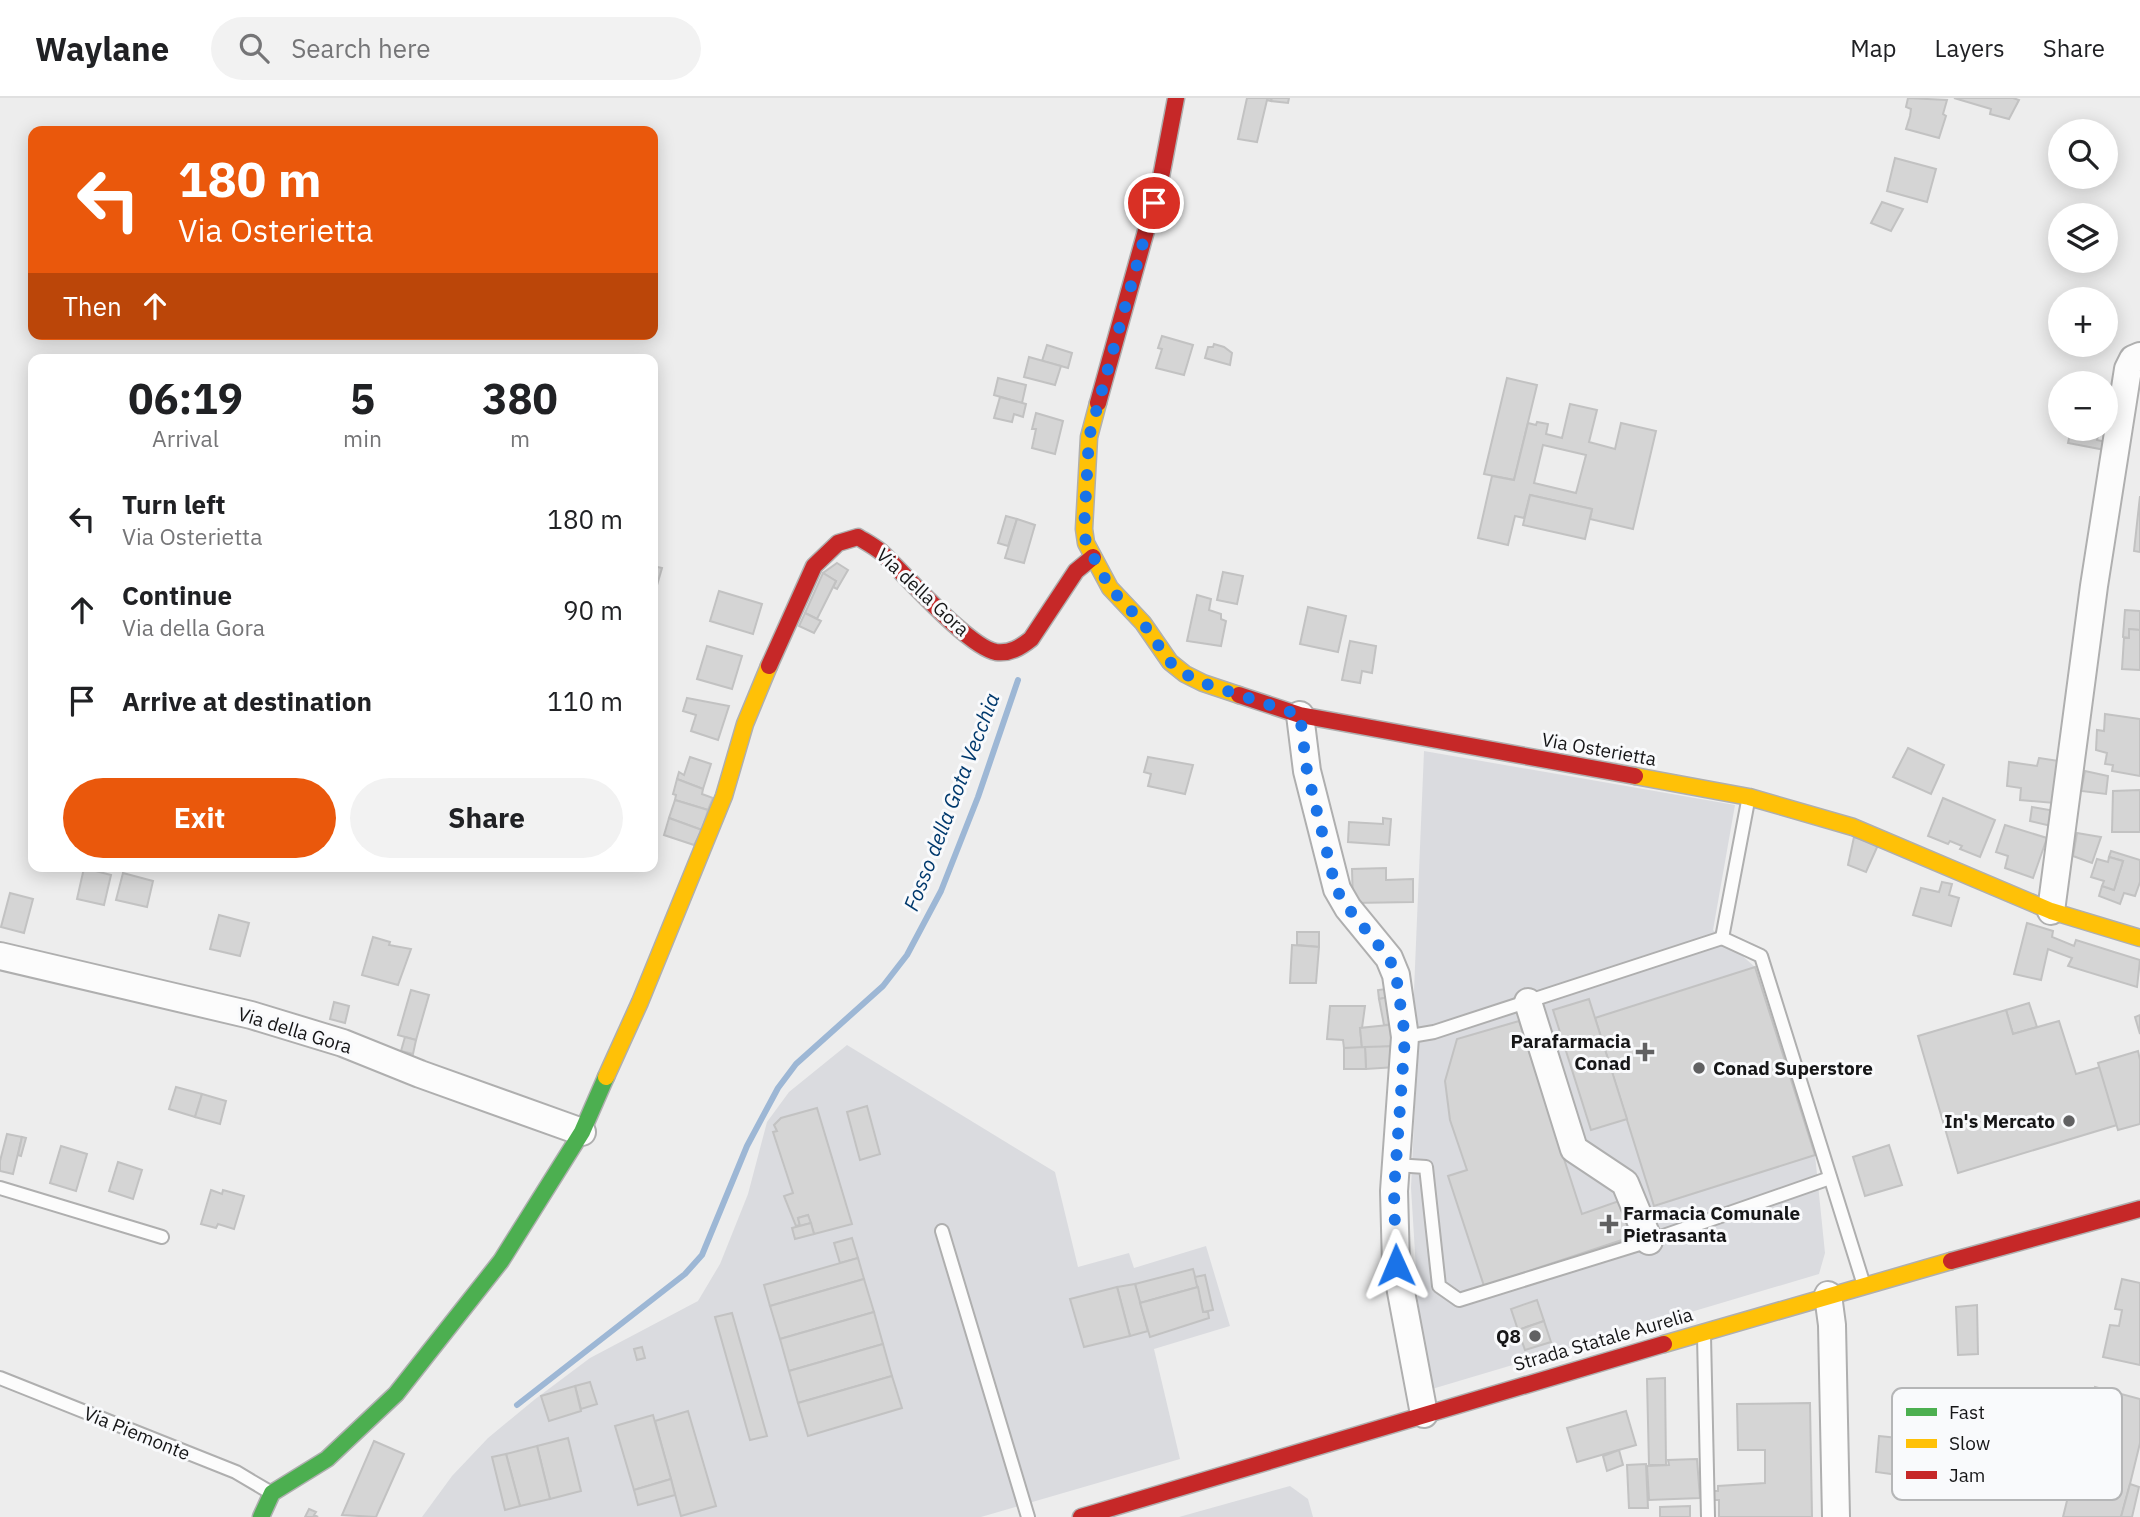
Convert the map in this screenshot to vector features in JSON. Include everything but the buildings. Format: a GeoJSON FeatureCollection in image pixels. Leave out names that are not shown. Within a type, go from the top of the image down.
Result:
{"type":"FeatureCollection","features":[{"type":"Feature","properties":{"kind":"street"},"geometry":{"type":"LineString","coordinates":[[1093,557],[1086,543],[1084,529],[1089,437],[1161,177],[1176,98]]}},
{"type":"Feature","properties":{"kind":"street"},"geometry":{"type":"LineString","coordinates":[[2051,911],[2094,586],[2128,369],[2133,359],[2140,356]]}},
{"type":"Feature","properties":{"kind":"street","name":"Via della Gora"},"geometry":{"type":"LineString","coordinates":[[272,1493],[327,1459],[396,1394],[501,1261],[582,1132],[677,913],[724,796],[745,724],[814,566],[838,542],[858,537],[879,550],[932,603],[976,641],[987,649],[1009,652],[1031,639],[1076,570],[1093,557]]}},
{"type":"Feature","properties":{"kind":"street","name":"Via Osterietta"},"geometry":{"type":"LineString","coordinates":[[1093,557],[1110,588],[1143,623],[1170,662],[1203,683],[1300,715],[1749,797],[1853,827],[2051,911],[2140,938]]}},
{"type":"Feature","properties":{"kind":"street"},"geometry":{"type":"LineString","coordinates":[[1300,715],[1307,771],[1336,889],[1389,958],[1396,975],[1405,1037],[1395,1165],[1396,1265],[1424,1414]]}},
{"type":"Feature","properties":{"kind":"street","name":"Via della Gora"},"geometry":{"type":"LineString","coordinates":[[0,956],[251,1016],[343,1043],[420,1074],[582,1132]]}},
{"type":"Feature","properties":{"kind":"street"},"geometry":{"type":"LineString","coordinates":[[1528,1002],[1574,1149],[1625,1182],[1649,1241]]}},
{"type":"Feature","properties":{"kind":"street","name":"Strada Statale Aurelia"},"geometry":{"type":"LineString","coordinates":[[1081,1517],[1828,1295],[2140,1209]]}},
{"type":"Feature","properties":{"kind":"street"},"geometry":{"type":"LineString","coordinates":[[1828,1295],[1832,1325],[1836,1517]]}},
{"type":"Feature","properties":{"kind":"street"},"geometry":{"type":"LineString","coordinates":[[261,1517],[272,1493]]}},
{"type":"Feature","properties":{"kind":"lane"},"geometry":{"type":"LineString","coordinates":[[1723,939],[1749,797]]}},
{"type":"Feature","properties":{"kind":"lane"},"geometry":{"type":"LineString","coordinates":[[1405,1037],[1434,1032],[1723,939],[1761,956],[1864,1285]]}},
{"type":"Feature","properties":{"kind":"lane"},"geometry":{"type":"LineString","coordinates":[[1395,1165],[1426,1167],[1440,1286],[1459,1300],[1649,1241],[1829,1178]]}},
{"type":"Feature","properties":{"kind":"lane"},"geometry":{"type":"LineString","coordinates":[[0,1188],[162,1237]]}},
{"type":"Feature","properties":{"kind":"lane"},"geometry":{"type":"LineString","coordinates":[[942,1230],[1028,1517]]}},
{"type":"Feature","properties":{"kind":"lane"},"geometry":{"type":"LineString","coordinates":[[1704,1332],[1708,1517]]}},
{"type":"Feature","properties":{"kind":"lane","name":"Via Piemonte"},"geometry":{"type":"LineString","coordinates":[[0,1378],[236,1472],[272,1493]]}},
{"type":"Feature","properties":{"kind":"shaded area"},"geometry":{"type":"Polygon","coordinates":[[[1424,751],[1735,805],[1713,930],[1755,967],[1815,1155],[1825,1253],[1819,1274],[1432,1389],[1419,1317],[1411,1188],[1417,1058],[1413,1015],[1424,751]]]}},
{"type":"Feature","properties":{"kind":"shaded area"},"geometry":{"type":"Polygon","coordinates":[[[847,1045],[1055,1172],[1078,1267],[1129,1253],[1134,1268],[1206,1246],[1230,1326],[1154,1349],[1180,1459],[981,1517],[422,1517],[452,1476],[488,1438],[534,1400],[590,1358],[698,1301],[720,1264],[748,1194],[767,1122],[789,1092],[847,1045]]]}},
{"type":"Feature","properties":{"kind":"shaded area"},"geometry":{"type":"Polygon","coordinates":[[[1290,1486],[1308,1499],[1313,1517],[1179,1517],[1290,1486]]]}},
{"type":"Feature","properties":{"kind":"waterway","name":"Fosso della Gota Vecchia"},"geometry":{"type":"LineString","coordinates":[[517,1405],[685,1274],[702,1255],[747,1146],[778,1088],[796,1064],[883,986],[907,955],[941,891],[978,797],[1018,680]]}},
{"type":"Feature","properties":{"kind":"traffic: fast"},"geometry":{"type":"LineString","coordinates":[[261,1517],[272,1493],[327,1459],[396,1394],[501,1261],[582,1132],[606,1077]]}},
{"type":"Feature","properties":{"kind":"traffic: slow"},"geometry":{"type":"LineString","coordinates":[[1098,403],[1089,437],[1084,529],[1086,543],[1110,588],[1143,623],[1170,662],[1203,683],[1239,695]]}},
{"type":"Feature","properties":{"kind":"traffic: slow"},"geometry":{"type":"LineString","coordinates":[[606,1077],[640,1002],[724,796],[745,724],[769,666]]}},
{"type":"Feature","properties":{"kind":"traffic: slow"},"geometry":{"type":"LineString","coordinates":[[1635,776],[1749,797],[1853,827],[2051,911],[2140,938]]}},
{"type":"Feature","properties":{"kind":"traffic: slow"},"geometry":{"type":"LineString","coordinates":[[1664,1344],[1951,1261]]}},
{"type":"Feature","properties":{"kind":"traffic: jam"},"geometry":{"type":"LineString","coordinates":[[1098,403],[1161,177],[1176,98]]}},
{"type":"Feature","properties":{"kind":"traffic: jam"},"geometry":{"type":"LineString","coordinates":[[769,666],[814,566],[838,543],[858,537],[873,546],[954,624],[984,647],[996,652],[1015,649],[1031,639],[1076,571],[1093,557]]}},
{"type":"Feature","properties":{"kind":"traffic: jam"},"geometry":{"type":"LineString","coordinates":[[1239,695],[1300,715],[1635,776]]}},
{"type":"Feature","properties":{"kind":"traffic: jam"},"geometry":{"type":"LineString","coordinates":[[1951,1261],[2140,1209]]}},
{"type":"Feature","properties":{"kind":"traffic: jam"},"geometry":{"type":"LineString","coordinates":[[1081,1517],[1664,1344]]}},
{"type":"Feature","properties":{"kind":"place","name":"Parafarmacia Conad"},"geometry":{"type":"Point","coordinates":[1645,1052]}},
{"type":"Feature","properties":{"kind":"place","name":"Conad Superstore"},"geometry":{"type":"Point","coordinates":[1699,1068]}},
{"type":"Feature","properties":{"kind":"place","name":"In's Mercato"},"geometry":{"type":"Point","coordinates":[2069,1121]}},
{"type":"Feature","properties":{"kind":"place","name":"Farmacia Comunale Pietrasanta"},"geometry":{"type":"Point","coordinates":[1609,1224]}},
{"type":"Feature","properties":{"kind":"place","name":"Q8"},"geometry":{"type":"Point","coordinates":[1535,1336]}},
{"type":"Feature","properties":{"kind":"route"},"geometry":{"type":"LineString","coordinates":[[1154,203],[1089,437],[1084,529],[1086,543],[1110,588],[1143,623],[1170,662],[1203,683],[1300,715],[1307,771],[1336,889],[1389,958],[1396,975],[1405,1037],[1394,1191],[1396,1265]]}}]}
